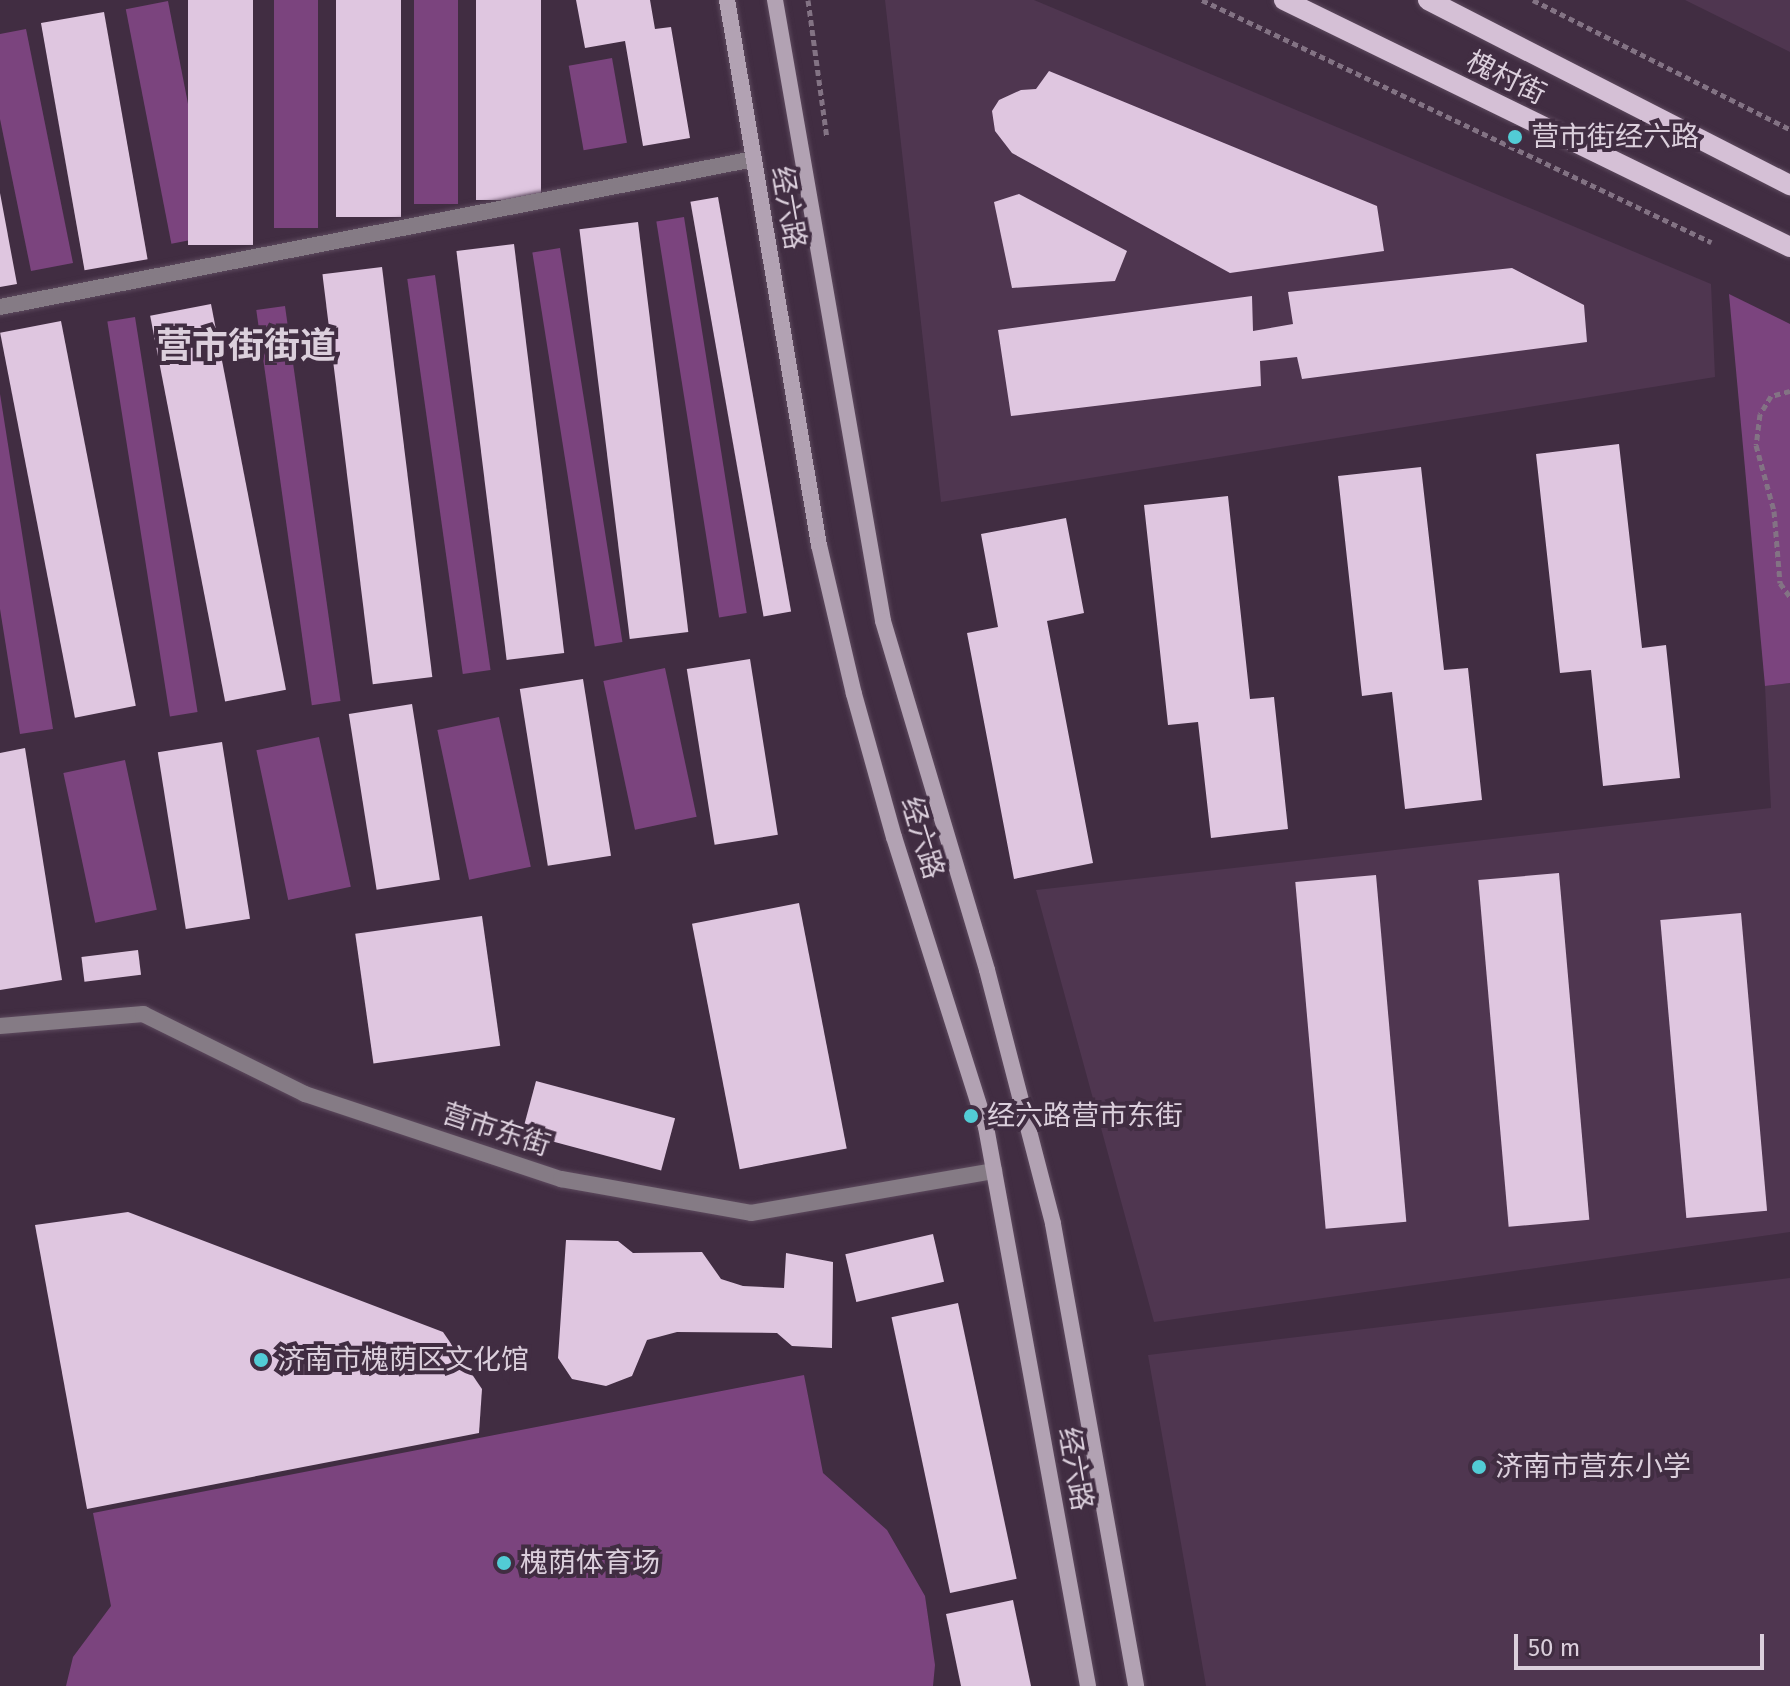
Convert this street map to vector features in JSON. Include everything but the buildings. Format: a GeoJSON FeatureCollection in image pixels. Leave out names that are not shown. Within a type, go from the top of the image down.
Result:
{"type":"FeatureCollection","features":[{"type":"Feature","properties":{"kind":"main road","name":"经六路"},"geometry":{"type":"LineString","coordinates":[[727,0],[819,545],[894,837],[986,1127],[1088,1686]]}},
{"type":"Feature","properties":{"kind":"main road","name":"经六路"},"geometry":{"type":"LineString","coordinates":[[775,0],[883,621],[987,970],[1053,1224],[1136,1686]]}},
{"type":"Feature","properties":{"kind":"main road","name":"槐村街"},"geometry":{"type":"LineString","coordinates":[[1284,0],[1790,247]]}},
{"type":"Feature","properties":{"kind":"main road","name":"槐村街"},"geometry":{"type":"LineString","coordinates":[[1428,0],[1790,185]]}},
{"type":"Feature","properties":{"kind":"street"},"geometry":{"type":"LineString","coordinates":[[0,307],[754,159]]}},
{"type":"Feature","properties":{"kind":"street","name":"营市东街"},"geometry":{"type":"LineString","coordinates":[[0,1026],[143,1014],[305,1094],[561,1179],[751,1213],[994,1171]]}},
{"type":"Feature","properties":{"kind":"path"},"geometry":{"type":"LineString","coordinates":[[1202,0],[1719,245]]}},
{"type":"Feature","properties":{"kind":"path"},"geometry":{"type":"LineString","coordinates":[[1533,0],[1790,129]]}},
{"type":"Feature","properties":{"kind":"path"},"geometry":{"type":"LineString","coordinates":[[1790,391],[1771,396],[1760,414],[1756,445],[1774,511],[1780,583],[1790,597]]}},
{"type":"Feature","properties":{"kind":"shaded area"},"geometry":{"type":"Polygon","coordinates":[[[274,0],[318,0],[318,228],[274,228],[274,0]]]}},
{"type":"Feature","properties":{"kind":"shaded area"},"geometry":{"type":"Polygon","coordinates":[[[414,0],[458,0],[458,204],[414,204],[414,0]]]}},
{"type":"Feature","properties":{"kind":"shaded area"},"geometry":{"type":"Polygon","coordinates":[[[885,0],[1034,0],[1711,284],[1715,377],[941,502],[885,0]]]}},
{"type":"Feature","properties":{"kind":"shaded area"},"geometry":{"type":"Polygon","coordinates":[[[1685,0],[1790,0],[1790,52],[1685,0]]]}},
{"type":"Feature","properties":{"kind":"shaded area"},"geometry":{"type":"Polygon","coordinates":[[[168,1],[214,236],[171,244],[126,9],[168,1]]]}},
{"type":"Feature","properties":{"kind":"shaded area"},"geometry":{"type":"Polygon","coordinates":[[[26,29],[73,263],[31,271],[0,119],[0,34],[26,29]]]}},
{"type":"Feature","properties":{"kind":"shaded area"},"geometry":{"type":"Polygon","coordinates":[[[612,58],[627,143],[584,150],[569,66],[612,58]]]}},
{"type":"Feature","properties":{"kind":"shaded area"},"geometry":{"type":"Polygon","coordinates":[[[684,217],[747,613],[719,617],[656,221],[684,217]]]}},
{"type":"Feature","properties":{"kind":"shaded area"},"geometry":{"type":"Polygon","coordinates":[[[560,248],[622,642],[595,646],[532,252],[560,248]]]}},
{"type":"Feature","properties":{"kind":"shaded area"},"geometry":{"type":"Polygon","coordinates":[[[435,275],[491,670],[463,674],[407,279],[435,275]]]}},
{"type":"Feature","properties":{"kind":"shaded area"},"geometry":{"type":"Polygon","coordinates":[[[1729,294],[1790,324],[1790,683],[1765,686],[1729,294]]]}},
{"type":"Feature","properties":{"kind":"shaded area"},"geometry":{"type":"Polygon","coordinates":[[[285,306],[341,701],[312,705],[256,310],[285,306]]]}},
{"type":"Feature","properties":{"kind":"shaded area"},"geometry":{"type":"Polygon","coordinates":[[[135,317],[198,712],[170,716],[107,321],[135,317]]]}},
{"type":"Feature","properties":{"kind":"shaded area"},"geometry":{"type":"Polygon","coordinates":[[[0,394],[53,729],[20,734],[0,609],[0,394]]]}},
{"type":"Feature","properties":{"kind":"shaded area"},"geometry":{"type":"Polygon","coordinates":[[[665,668],[697,817],[635,830],[603,681],[665,668]]]}},
{"type":"Feature","properties":{"kind":"shaded area"},"geometry":{"type":"Polygon","coordinates":[[[1790,683],[1790,1232],[1154,1322],[1036,890],[1771,808],[1765,686],[1790,683]]]}},
{"type":"Feature","properties":{"kind":"shaded area"},"geometry":{"type":"Polygon","coordinates":[[[499,717],[531,867],[469,880],[437,730],[499,717]]]}},
{"type":"Feature","properties":{"kind":"shaded area"},"geometry":{"type":"Polygon","coordinates":[[[319,737],[351,887],[288,900],[256,750],[319,737]]]}},
{"type":"Feature","properties":{"kind":"shaded area"},"geometry":{"type":"Polygon","coordinates":[[[125,760],[157,910],[95,923],[63,773],[125,760]]]}},
{"type":"Feature","properties":{"kind":"shaded area","name":"济南市营东小学"},"geometry":{"type":"Polygon","coordinates":[[[1790,1278],[1790,1686],[1206,1686],[1148,1355],[1790,1278]]]}},
{"type":"Feature","properties":{"kind":"shaded area","name":"槐荫体育场"},"geometry":{"type":"Polygon","coordinates":[[[804,1375],[823,1473],[887,1530],[925,1596],[935,1665],[933,1686],[66,1686],[73,1657],[111,1606],[93,1513],[804,1375]]]}},
{"type":"Feature","properties":{"kind":"place","name":"营市街经六路"},"geometry":{"type":"Point","coordinates":[1515,137]}},
{"type":"Feature","properties":{"kind":"place","name":"经六路营市东街"},"geometry":{"type":"Point","coordinates":[971,1116]}},
{"type":"Feature","properties":{"kind":"place","name":"济南市槐荫区文化馆"},"geometry":{"type":"Point","coordinates":[261,1360]}},
{"type":"Feature","properties":{"kind":"place","name":"济南市营东小学"},"geometry":{"type":"Point","coordinates":[1479,1467]}},
{"type":"Feature","properties":{"kind":"place","name":"槐荫体育场"},"geometry":{"type":"Point","coordinates":[504,1563]}},
{"type":"Feature","properties":{"kind":"district","name":"营市街街道"},"geometry":{"type":"Point","coordinates":[246,347]}}]}
